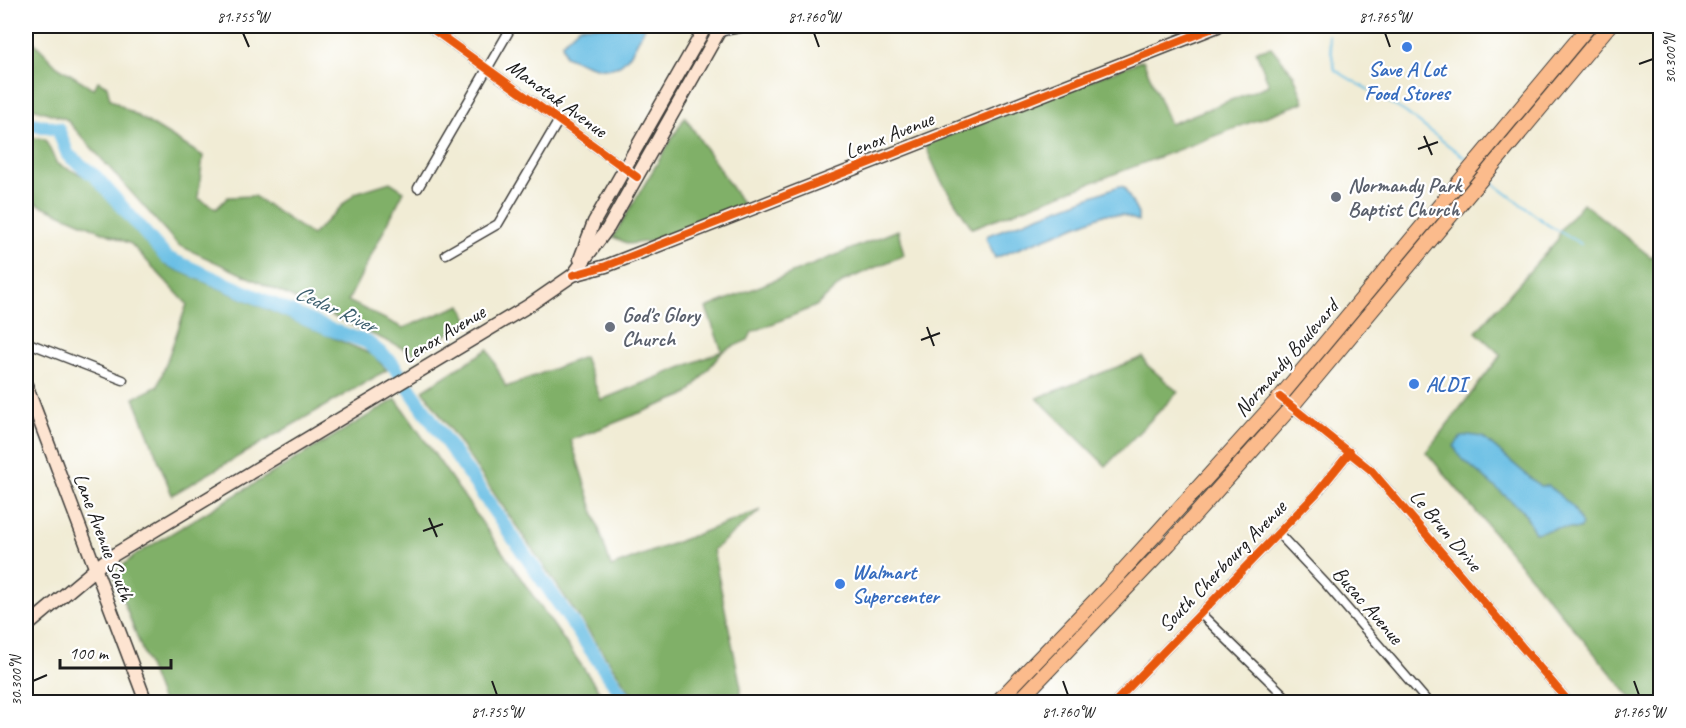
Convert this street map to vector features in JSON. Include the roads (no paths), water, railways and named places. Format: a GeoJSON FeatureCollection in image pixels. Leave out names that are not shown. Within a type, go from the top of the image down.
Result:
{"type":"FeatureCollection","features":[{"type":"Feature","properties":{"kind":"main road","name":"Lenox Avenue"},"geometry":{"type":"LineString","coordinates":[[26,627],[95,569],[573,276],[606,266],[1218,26]]}},
{"type":"Feature","properties":{"kind":"main road","name":"Normandy Boulevard"},"geometry":{"type":"LineString","coordinates":[[997,702],[1107,588],[1280,397],[1589,26]]}},
{"type":"Feature","properties":{"kind":"main road","name":"Normandy Boulevard"},"geometry":{"type":"LineString","coordinates":[[1018,702],[1169,544],[1293,405],[1609,26]]}},
{"type":"Feature","properties":{"kind":"main road"},"geometry":{"type":"LineString","coordinates":[[704,29],[720,29],[608,228],[573,276],[594,222],[704,29]]}},
{"type":"Feature","properties":{"kind":"main road","name":"Lane Avenue South"},"geometry":{"type":"LineString","coordinates":[[26,385],[146,702]]}},
{"type":"Feature","properties":{"kind":"street","name":"Manotak Avenue"},"geometry":{"type":"LineString","coordinates":[[428,26],[637,177]]}},
{"type":"Feature","properties":{"kind":"street"},"geometry":{"type":"LineString","coordinates":[[418,188],[512,26]]}},
{"type":"Feature","properties":{"kind":"street"},"geometry":{"type":"LineString","coordinates":[[720,29],[750,26]]}},
{"type":"Feature","properties":{"kind":"street"},"geometry":{"type":"LineString","coordinates":[[446,254],[498,224],[559,120]]}},
{"type":"Feature","properties":{"kind":"street"},"geometry":{"type":"LineString","coordinates":[[26,342],[123,380]]}},
{"type":"Feature","properties":{"kind":"street","name":"Le Brun Drive"},"geometry":{"type":"LineString","coordinates":[[1280,397],[1350,452],[1389,490],[1569,702]]}},
{"type":"Feature","properties":{"kind":"street","name":"South Cherbourg Avenue"},"geometry":{"type":"LineString","coordinates":[[1115,702],[1316,494],[1350,452]]}},
{"type":"Feature","properties":{"kind":"street","name":"Busac Avenue"},"geometry":{"type":"LineString","coordinates":[[1278,533],[1326,584],[1428,702]]}},
{"type":"Feature","properties":{"kind":"street"},"geometry":{"type":"LineString","coordinates":[[1200,615],[1291,702]]}},
{"type":"Feature","properties":{"kind":"street"},"geometry":{"type":"LineString","coordinates":[[1123,695],[1131,702]]}},
{"type":"Feature","properties":{"kind":"water"},"geometry":{"type":"Polygon","coordinates":[[[580,26],[645,26],[630,54],[623,62],[616,67],[607,68],[582,63],[565,56],[562,43],[580,26]]]}},
{"type":"Feature","properties":{"kind":"water"},"geometry":{"type":"Polygon","coordinates":[[[1119,186],[1124,187],[1138,214],[1138,221],[1123,215],[1106,214],[995,258],[986,238],[988,235],[1119,186]]]}},
{"type":"Feature","properties":{"kind":"water"},"geometry":{"type":"Polygon","coordinates":[[[1469,435],[1482,437],[1540,486],[1549,486],[1573,507],[1582,525],[1579,529],[1557,528],[1535,533],[1524,512],[1459,456],[1454,446],[1460,438],[1469,435]]]}},
{"type":"Feature","properties":{"kind":"waterway"},"geometry":{"type":"LineString","coordinates":[[1328,35],[1335,70],[1405,112],[1465,158]]}},
{"type":"Feature","properties":{"kind":"waterway","name":"Cedar River"},"geometry":{"type":"LineString","coordinates":[[26,123],[58,129],[68,155],[96,177],[167,258],[329,329],[367,342],[391,362],[627,702]]}},
{"type":"Feature","properties":{"kind":"waterway"},"geometry":{"type":"LineString","coordinates":[[1493,183],[1548,225],[1581,244]]}},
{"type":"Feature","properties":{"kind":"place","name":"Save A Lot Food Stores"},"geometry":{"type":"Point","coordinates":[1407,47]}},
{"type":"Feature","properties":{"kind":"place","name":"Normandy Park Baptist Church"},"geometry":{"type":"Point","coordinates":[1336,197]}},
{"type":"Feature","properties":{"kind":"place","name":"God's Glory Church"},"geometry":{"type":"Point","coordinates":[610,327]}},
{"type":"Feature","properties":{"kind":"place","name":"ALDI"},"geometry":{"type":"Point","coordinates":[1414,384]}},
{"type":"Feature","properties":{"kind":"place","name":"Walmart Supercenter"},"geometry":{"type":"Point","coordinates":[840,584]}}]}
